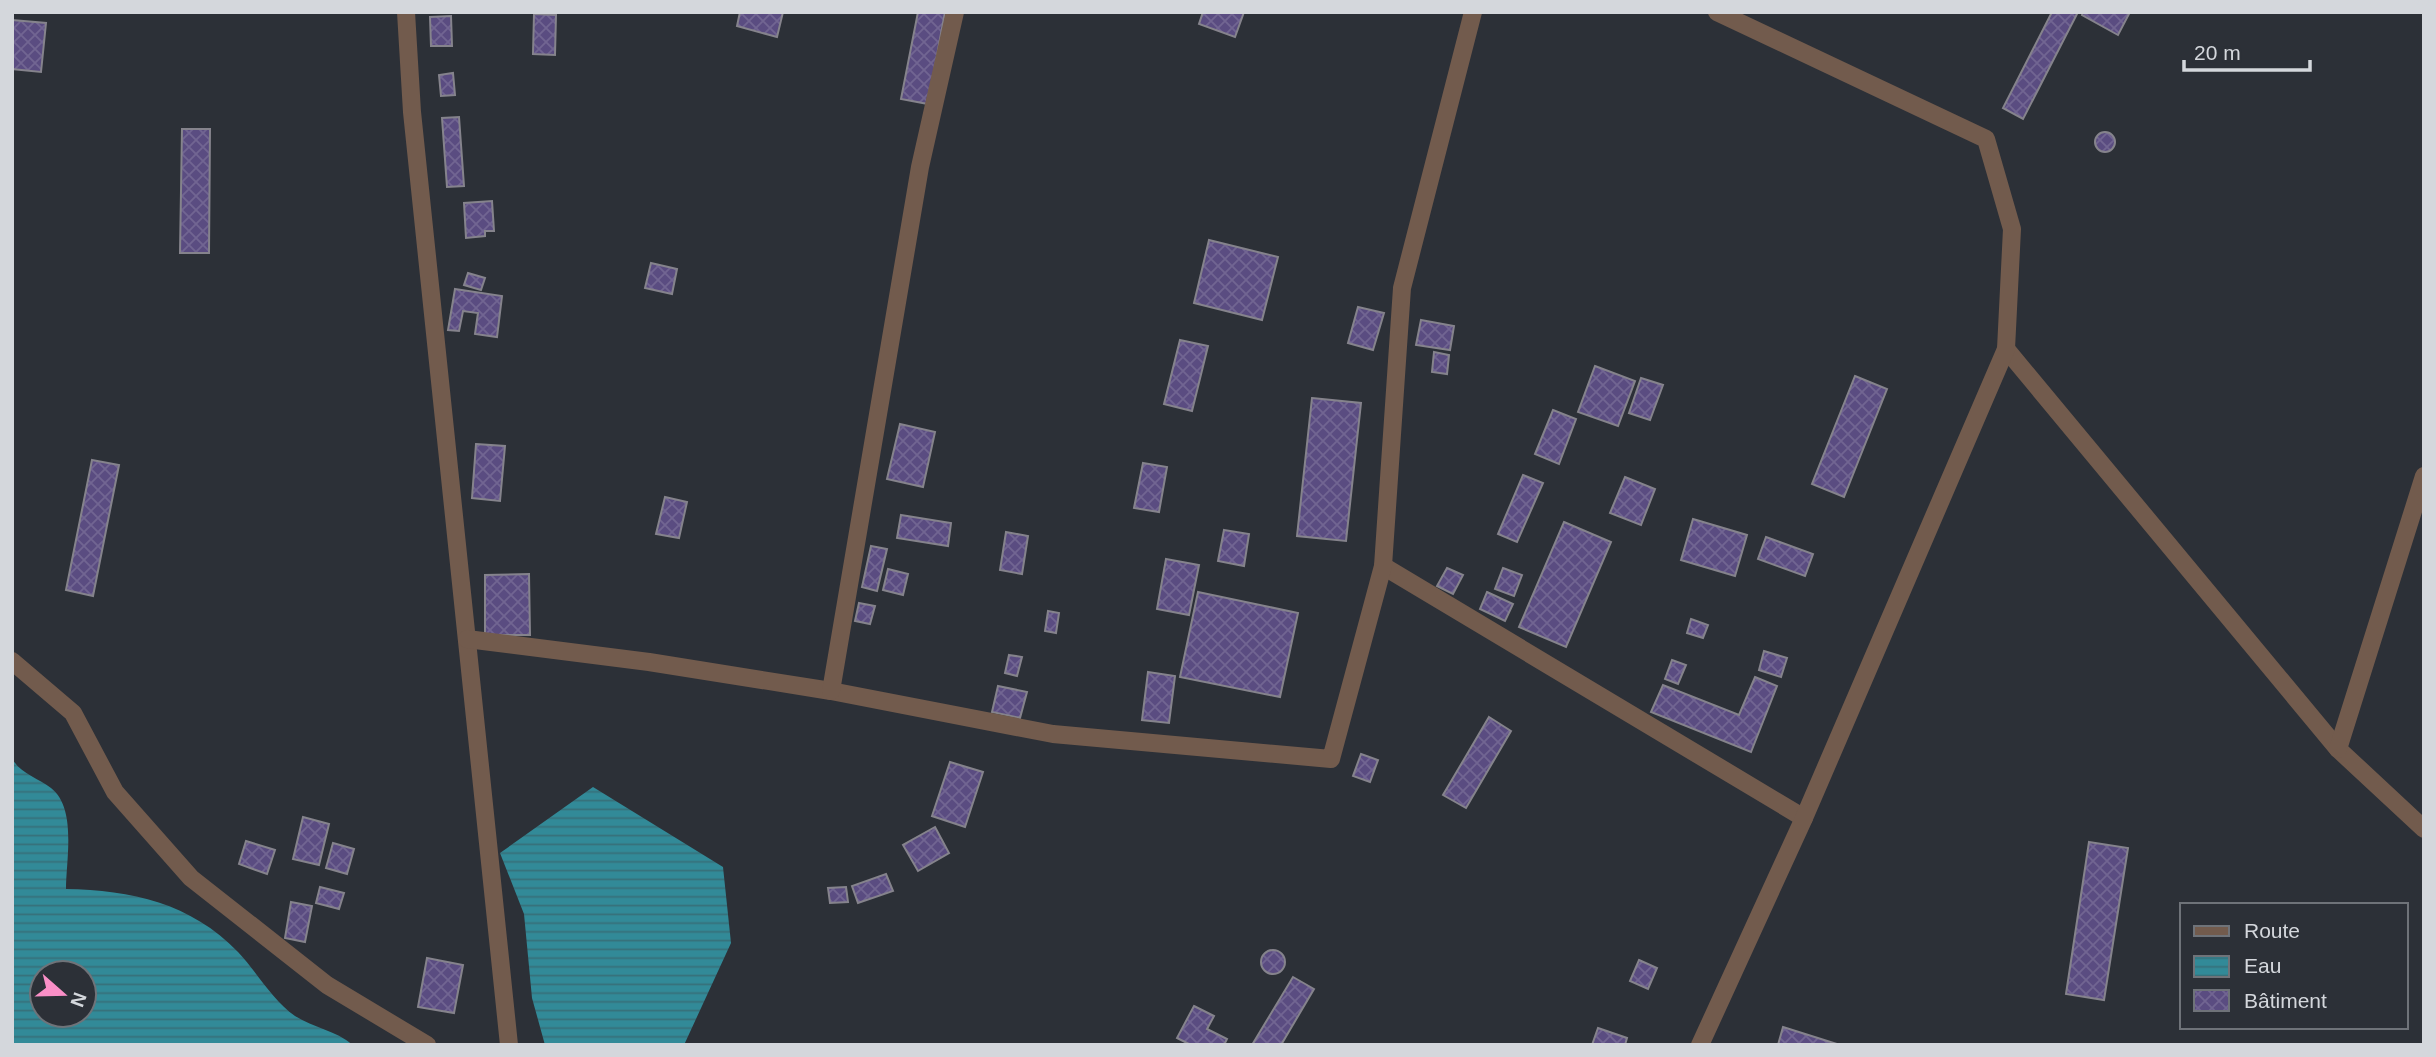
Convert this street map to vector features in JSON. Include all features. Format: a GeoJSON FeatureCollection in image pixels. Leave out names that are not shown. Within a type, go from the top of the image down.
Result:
{"type":"FeatureCollection","features":[{"type":"Feature","properties":{"kind":"street"},"geometry":{"type":"LineString","coordinates":[[406,12],[412,112],[509,1045]]}},
{"type":"Feature","properties":{"kind":"street"},"geometry":{"type":"LineString","coordinates":[[831,691],[920,167],[955,12]]}},
{"type":"Feature","properties":{"kind":"street"},"geometry":{"type":"LineString","coordinates":[[467,639],[649,662],[831,691],[1053,734],[1331,759],[1383,566],[1402,288],[1473,12]]}},
{"type":"Feature","properties":{"kind":"street"},"geometry":{"type":"LineString","coordinates":[[1700,1045],[1804,818],[2006,349],[2012,229],[1986,139],[1717,12]]}},
{"type":"Feature","properties":{"kind":"street"},"geometry":{"type":"LineString","coordinates":[[2006,349],[2338,749],[2424,829]]}},
{"type":"Feature","properties":{"kind":"street"},"geometry":{"type":"LineString","coordinates":[[2338,749],[2424,476]]}},
{"type":"Feature","properties":{"kind":"street"},"geometry":{"type":"LineString","coordinates":[[1383,566],[1804,818]]}},
{"type":"Feature","properties":{"kind":"street"},"geometry":{"type":"LineString","coordinates":[[12,662],[73,713],[115,792],[191,878],[327,985],[427,1045]]}},
{"type":"Feature","properties":{"kind":"water"},"geometry":{"type":"Polygon","coordinates":[[[12,758],[24,771],[51,788],[64,808],[68,835],[66,889],[137,896],[180,911],[220,935],[287,1010],[353,1045],[12,1045],[12,758]]]}},
{"type":"Feature","properties":{"kind":"water"},"geometry":{"type":"Polygon","coordinates":[[[593,787],[723,867],[731,943],[684,1045],[545,1045],[532,998],[524,914],[500,853],[593,787]]]}},
{"type":"Feature","properties":{"kind":"building"},"geometry":{"type":"Polygon","coordinates":[[[740,12],[783,12],[777,37],[737,26],[740,12]]]}},
{"type":"Feature","properties":{"kind":"building"},"geometry":{"type":"Polygon","coordinates":[[[918,12],[945,12],[928,104],[901,99],[918,12]]]}},
{"type":"Feature","properties":{"kind":"building"},"geometry":{"type":"Polygon","coordinates":[[[1203,12],[1244,12],[1235,37],[1199,24],[1203,12]]]}},
{"type":"Feature","properties":{"kind":"building"},"geometry":{"type":"Polygon","coordinates":[[[2052,12],[2078,12],[2023,119],[2003,108],[2052,12]]]}},
{"type":"Feature","properties":{"kind":"building"},"geometry":{"type":"Polygon","coordinates":[[[2083,12],[2130,12],[2118,35],[2082,15],[2083,12]]]}},
{"type":"Feature","properties":{"kind":"building"},"geometry":{"type":"Polygon","coordinates":[[[534,14],[556,15],[555,55],[533,54],[534,14]]]}},
{"type":"Feature","properties":{"kind":"building"},"geometry":{"type":"Polygon","coordinates":[[[451,16],[452,46],[431,46],[430,17],[451,16]]]}},
{"type":"Feature","properties":{"kind":"building"},"geometry":{"type":"Polygon","coordinates":[[[12,20],[46,23],[41,72],[12,69],[12,20]]]}},
{"type":"Feature","properties":{"kind":"building"},"geometry":{"type":"Polygon","coordinates":[[[453,73],[455,95],[441,96],[439,75],[453,73]]]}},
{"type":"Feature","properties":{"kind":"building"},"geometry":{"type":"Polygon","coordinates":[[[459,117],[464,186],[447,187],[442,118],[459,117]]]}},
{"type":"Feature","properties":{"kind":"building"},"geometry":{"type":"Polygon","coordinates":[[[182,129],[210,129],[209,253],[180,253],[182,129]]]}},
{"type":"Feature","properties":{"kind":"building"},"geometry":{"type":"Polygon","coordinates":[[[2105,132],[2112,135],[2115,142],[2112,149],[2105,152],[2098,149],[2095,142],[2098,135],[2105,132]]]}},
{"type":"Feature","properties":{"kind":"building"},"geometry":{"type":"Polygon","coordinates":[[[492,201],[494,231],[485,231],[485,236],[466,238],[464,203],[492,201]]]}},
{"type":"Feature","properties":{"kind":"building"},"geometry":{"type":"Polygon","coordinates":[[[1209,240],[1278,257],[1262,320],[1194,303],[1209,240]]]}},
{"type":"Feature","properties":{"kind":"building"},"geometry":{"type":"Polygon","coordinates":[[[651,263],[677,269],[672,294],[645,288],[651,263]]]}},
{"type":"Feature","properties":{"kind":"building"},"geometry":{"type":"Polygon","coordinates":[[[468,273],[485,278],[481,290],[464,285],[468,273]]]}},
{"type":"Feature","properties":{"kind":"building"},"geometry":{"type":"Polygon","coordinates":[[[455,289],[502,296],[497,337],[475,334],[478,313],[463,311],[459,331],[448,330],[455,289]]]}},
{"type":"Feature","properties":{"kind":"building"},"geometry":{"type":"Polygon","coordinates":[[[1358,307],[1384,313],[1373,350],[1348,343],[1358,307]]]}},
{"type":"Feature","properties":{"kind":"building"},"geometry":{"type":"Polygon","coordinates":[[[1421,320],[1454,326],[1450,350],[1416,345],[1421,320]]]}},
{"type":"Feature","properties":{"kind":"building"},"geometry":{"type":"Polygon","coordinates":[[[1180,340],[1208,346],[1192,411],[1164,404],[1180,340]]]}},
{"type":"Feature","properties":{"kind":"building"},"geometry":{"type":"Polygon","coordinates":[[[1434,352],[1449,355],[1447,374],[1432,372],[1434,352]]]}},
{"type":"Feature","properties":{"kind":"building"},"geometry":{"type":"Polygon","coordinates":[[[1595,366],[1635,381],[1618,426],[1578,412],[1595,366]]]}},
{"type":"Feature","properties":{"kind":"building"},"geometry":{"type":"Polygon","coordinates":[[[1855,376],[1887,389],[1844,497],[1812,484],[1855,376]]]}},
{"type":"Feature","properties":{"kind":"building"},"geometry":{"type":"Polygon","coordinates":[[[1641,378],[1663,385],[1650,420],[1629,413],[1641,378]]]}},
{"type":"Feature","properties":{"kind":"building"},"geometry":{"type":"Polygon","coordinates":[[[1312,398],[1361,403],[1346,541],[1297,536],[1312,398]]]}},
{"type":"Feature","properties":{"kind":"building"},"geometry":{"type":"Polygon","coordinates":[[[1553,410],[1576,419],[1559,464],[1535,454],[1553,410]]]}},
{"type":"Feature","properties":{"kind":"building"},"geometry":{"type":"Polygon","coordinates":[[[900,424],[935,432],[923,487],[887,479],[900,424]]]}},
{"type":"Feature","properties":{"kind":"building"},"geometry":{"type":"Polygon","coordinates":[[[476,444],[505,446],[500,501],[472,498],[476,444]]]}},
{"type":"Feature","properties":{"kind":"building"},"geometry":{"type":"Polygon","coordinates":[[[92,460],[119,465],[93,596],[66,590],[92,460]]]}},
{"type":"Feature","properties":{"kind":"building"},"geometry":{"type":"Polygon","coordinates":[[[1143,463],[1167,467],[1159,512],[1134,508],[1143,463]]]}},
{"type":"Feature","properties":{"kind":"building"},"geometry":{"type":"Polygon","coordinates":[[[1523,475],[1543,483],[1517,542],[1498,534],[1523,475]]]}},
{"type":"Feature","properties":{"kind":"building"},"geometry":{"type":"Polygon","coordinates":[[[1625,477],[1655,489],[1641,525],[1610,513],[1625,477]]]}},
{"type":"Feature","properties":{"kind":"building"},"geometry":{"type":"Polygon","coordinates":[[[665,497],[687,502],[679,538],[656,534],[665,497]]]}},
{"type":"Feature","properties":{"kind":"building"},"geometry":{"type":"Polygon","coordinates":[[[901,515],[951,523],[948,546],[897,538],[901,515]]]}},
{"type":"Feature","properties":{"kind":"building"},"geometry":{"type":"Polygon","coordinates":[[[1693,519],[1747,535],[1735,576],[1681,560],[1693,519]]]}},
{"type":"Feature","properties":{"kind":"building"},"geometry":{"type":"Polygon","coordinates":[[[1564,522],[1611,542],[1566,647],[1519,627],[1564,522]]]}},
{"type":"Feature","properties":{"kind":"building"},"geometry":{"type":"Polygon","coordinates":[[[1224,530],[1249,534],[1244,566],[1218,561],[1224,530]]]}},
{"type":"Feature","properties":{"kind":"building"},"geometry":{"type":"Polygon","coordinates":[[[1006,532],[1028,536],[1022,574],[1000,570],[1006,532]]]}},
{"type":"Feature","properties":{"kind":"building"},"geometry":{"type":"Polygon","coordinates":[[[1766,537],[1813,554],[1805,576],[1758,559],[1766,537]]]}},
{"type":"Feature","properties":{"kind":"building"},"geometry":{"type":"Polygon","coordinates":[[[871,546],[887,549],[877,591],[862,587],[871,546]]]}},
{"type":"Feature","properties":{"kind":"building"},"geometry":{"type":"Polygon","coordinates":[[[1166,559],[1199,565],[1189,615],[1157,609],[1166,559]]]}},
{"type":"Feature","properties":{"kind":"building"},"geometry":{"type":"Polygon","coordinates":[[[1447,568],[1463,575],[1453,594],[1437,586],[1447,568]]]}},
{"type":"Feature","properties":{"kind":"building"},"geometry":{"type":"Polygon","coordinates":[[[1503,568],[1522,575],[1514,596],[1495,589],[1503,568]]]}},
{"type":"Feature","properties":{"kind":"building"},"geometry":{"type":"Polygon","coordinates":[[[888,569],[908,574],[903,595],[883,590],[888,569]]]}},
{"type":"Feature","properties":{"kind":"building"},"geometry":{"type":"Polygon","coordinates":[[[529,574],[530,635],[485,635],[485,575],[529,574]]]}},
{"type":"Feature","properties":{"kind":"building"},"geometry":{"type":"Polygon","coordinates":[[[1198,592],[1298,613],[1280,697],[1180,677],[1198,592]]]}},
{"type":"Feature","properties":{"kind":"building"},"geometry":{"type":"Polygon","coordinates":[[[1487,592],[1513,604],[1505,621],[1480,609],[1487,592]]]}},
{"type":"Feature","properties":{"kind":"building"},"geometry":{"type":"Polygon","coordinates":[[[859,603],[875,606],[870,624],[855,621],[859,603]]]}},
{"type":"Feature","properties":{"kind":"building"},"geometry":{"type":"Polygon","coordinates":[[[1048,611],[1059,613],[1056,633],[1045,631],[1048,611]]]}},
{"type":"Feature","properties":{"kind":"building"},"geometry":{"type":"Polygon","coordinates":[[[1691,619],[1708,625],[1703,638],[1687,633],[1691,619]]]}},
{"type":"Feature","properties":{"kind":"building"},"geometry":{"type":"Polygon","coordinates":[[[1764,651],[1787,658],[1781,677],[1759,670],[1764,651]]]}},
{"type":"Feature","properties":{"kind":"building"},"geometry":{"type":"Polygon","coordinates":[[[1009,655],[1022,657],[1017,676],[1005,673],[1009,655]]]}},
{"type":"Feature","properties":{"kind":"building"},"geometry":{"type":"Polygon","coordinates":[[[1672,660],[1686,665],[1678,684],[1665,679],[1672,660]]]}},
{"type":"Feature","properties":{"kind":"building"},"geometry":{"type":"Polygon","coordinates":[[[1148,672],[1175,676],[1169,723],[1142,720],[1148,672]]]}},
{"type":"Feature","properties":{"kind":"building"},"geometry":{"type":"Polygon","coordinates":[[[1755,677],[1777,686],[1751,752],[1651,712],[1663,685],[1739,715],[1755,677]]]}},
{"type":"Feature","properties":{"kind":"building"},"geometry":{"type":"Polygon","coordinates":[[[998,686],[1027,692],[1020,718],[992,712],[998,686]]]}},
{"type":"Feature","properties":{"kind":"building"},"geometry":{"type":"Polygon","coordinates":[[[1489,717],[1511,731],[1466,808],[1443,795],[1489,717]]]}},
{"type":"Feature","properties":{"kind":"building"},"geometry":{"type":"Polygon","coordinates":[[[1361,754],[1378,760],[1370,782],[1353,776],[1361,754]]]}},
{"type":"Feature","properties":{"kind":"building"},"geometry":{"type":"Polygon","coordinates":[[[950,762],[983,772],[965,827],[932,816],[950,762]]]}},
{"type":"Feature","properties":{"kind":"building"},"geometry":{"type":"Polygon","coordinates":[[[303,817],[329,824],[319,865],[293,859],[303,817]]]}},
{"type":"Feature","properties":{"kind":"building"},"geometry":{"type":"Polygon","coordinates":[[[935,827],[949,853],[918,871],[903,845],[935,827]]]}},
{"type":"Feature","properties":{"kind":"building"},"geometry":{"type":"Polygon","coordinates":[[[246,841],[275,850],[267,874],[239,864],[246,841]]]}},
{"type":"Feature","properties":{"kind":"building"},"geometry":{"type":"Polygon","coordinates":[[[2089,842],[2128,848],[2104,1000],[2066,994],[2089,842]]]}},
{"type":"Feature","properties":{"kind":"building"},"geometry":{"type":"Polygon","coordinates":[[[333,843],[354,849],[347,874],[326,868],[333,843]]]}},
{"type":"Feature","properties":{"kind":"building"},"geometry":{"type":"Polygon","coordinates":[[[886,874],[893,891],[858,903],[852,886],[886,874]]]}},
{"type":"Feature","properties":{"kind":"building"},"geometry":{"type":"Polygon","coordinates":[[[320,887],[344,893],[339,909],[316,903],[320,887]]]}},
{"type":"Feature","properties":{"kind":"building"},"geometry":{"type":"Polygon","coordinates":[[[846,887],[848,902],[830,903],[828,888],[846,887]]]}},
{"type":"Feature","properties":{"kind":"building"},"geometry":{"type":"Polygon","coordinates":[[[291,902],[312,906],[305,942],[285,938],[291,902]]]}},
{"type":"Feature","properties":{"kind":"building"},"geometry":{"type":"Polygon","coordinates":[[[1273,950],[1281,954],[1285,962],[1281,970],[1273,974],[1265,970],[1261,962],[1265,954],[1273,950]]]}},
{"type":"Feature","properties":{"kind":"building"},"geometry":{"type":"Polygon","coordinates":[[[427,958],[463,965],[454,1013],[418,1007],[427,958]]]}},
{"type":"Feature","properties":{"kind":"building"},"geometry":{"type":"Polygon","coordinates":[[[1639,960],[1657,968],[1648,989],[1630,981],[1639,960]]]}},
{"type":"Feature","properties":{"kind":"building"},"geometry":{"type":"Polygon","coordinates":[[[1293,977],[1314,989],[1281,1045],[1252,1045],[1293,977]]]}},
{"type":"Feature","properties":{"kind":"building"},"geometry":{"type":"Polygon","coordinates":[[[1194,1006],[1214,1016],[1207,1029],[1227,1039],[1224,1045],[1191,1045],[1177,1038],[1194,1006]]]}},
{"type":"Feature","properties":{"kind":"building"},"geometry":{"type":"Polygon","coordinates":[[[1783,1027],[1840,1045],[1778,1045],[1783,1027]]]}},
{"type":"Feature","properties":{"kind":"building"},"geometry":{"type":"Polygon","coordinates":[[[1598,1028],[1627,1038],[1625,1045],[1592,1045],[1598,1028]]]}}]}
